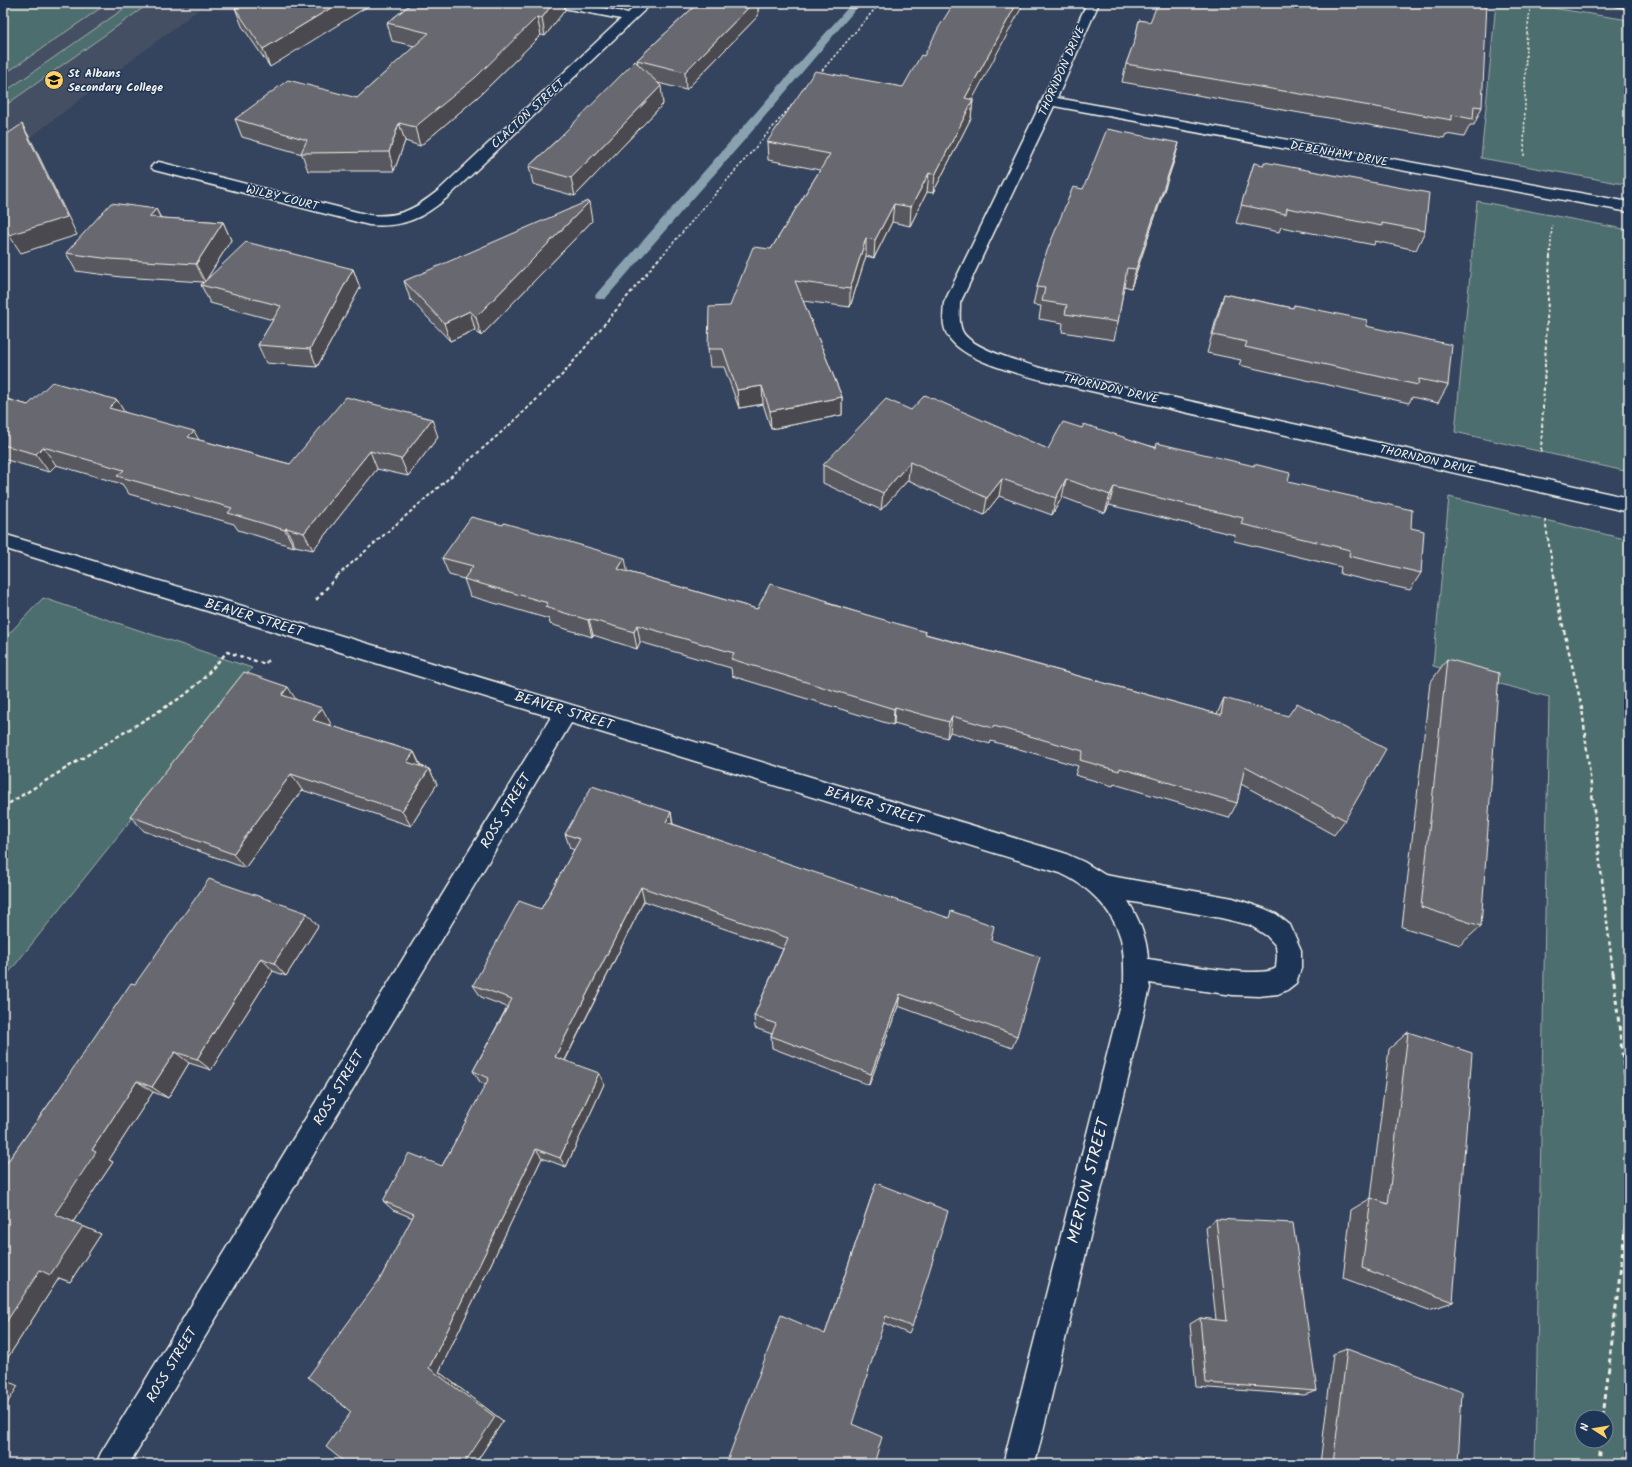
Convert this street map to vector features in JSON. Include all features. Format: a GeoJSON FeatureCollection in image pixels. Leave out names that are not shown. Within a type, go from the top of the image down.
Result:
{"type":"FeatureCollection","features":[{"type":"Feature","properties":{"kind":"street"},"geometry":{"type":"LineString","coordinates":[[558,3],[630,17]]}},
{"type":"Feature","properties":{"kind":"street","name":"CLACTON STREET"},"geometry":{"type":"LineString","coordinates":[[406,218],[428,206],[444,193],[646,3]]}},
{"type":"Feature","properties":{"kind":"street","name":"THORNDON DRIVE"},"geometry":{"type":"LineString","coordinates":[[1093,3],[1049,101],[952,303],[950,319],[957,337],[971,347],[998,361],[1042,374],[1629,505]]}},
{"type":"Feature","properties":{"kind":"street"},"geometry":{"type":"LineString","coordinates":[[1621,3],[1629,4]]}},
{"type":"Feature","properties":{"kind":"street","name":"DEBENHAM DRIVE"},"geometry":{"type":"LineString","coordinates":[[1049,101],[1629,207]]}},
{"type":"Feature","properties":{"kind":"street","name":"WILBY COURT"},"geometry":{"type":"LineString","coordinates":[[159,167],[369,220],[386,222],[406,218]]}},
{"type":"Feature","properties":{"kind":"street","name":"BEAVER STREET"},"geometry":{"type":"LineString","coordinates":[[3,541],[1072,866],[1106,893]]}},
{"type":"Feature","properties":{"kind":"street","name":"ROSS STREET"},"geometry":{"type":"LineString","coordinates":[[112,1464],[566,712]]}},
{"type":"Feature","properties":{"kind":"street"},"geometry":{"type":"LineString","coordinates":[[1106,893],[1235,911],[1260,918],[1276,928],[1288,945],[1291,961],[1288,975],[1278,982],[1259,984],[1233,983],[1136,969]]}},
{"type":"Feature","properties":{"kind":"street","name":"MERTON STREET"},"geometry":{"type":"LineString","coordinates":[[1018,1464],[1137,988],[1133,939],[1123,913],[1106,893]]}},
{"type":"Feature","properties":{"kind":"path"},"geometry":{"type":"LineString","coordinates":[[818,75],[880,3]]}},
{"type":"Feature","properties":{"kind":"path"},"geometry":{"type":"LineString","coordinates":[[1531,3],[1526,42],[1524,169],[1554,193],[1540,486],[1559,609],[1582,708],[1629,1113]]}},
{"type":"Feature","properties":{"kind":"path"},"geometry":{"type":"LineString","coordinates":[[3,807],[185,695],[202,680],[227,652],[265,664],[291,629],[337,576],[513,422],[563,374],[689,223],[792,105]]}},
{"type":"Feature","properties":{"kind":"path"},"geometry":{"type":"LineString","coordinates":[[1604,1409],[1629,1197]]}},
{"type":"Feature","properties":{"kind":"path"},"geometry":{"type":"LineString","coordinates":[[1598,1464],[1599,1449]]}},
{"type":"Feature","properties":{"kind":"shaded area","name":"St Albans Secondary College"},"geometry":{"type":"Polygon","coordinates":[[[3,3],[207,3],[3,158],[3,3]]]}},
{"type":"Feature","properties":{"kind":"green space"},"geometry":{"type":"Polygon","coordinates":[[[3,3],[108,3],[3,75],[3,3]]]}},
{"type":"Feature","properties":{"kind":"green space"},"geometry":{"type":"Polygon","coordinates":[[[132,3],[150,3],[3,107],[3,93],[132,3]]]}},
{"type":"Feature","properties":{"kind":"green space"},"geometry":{"type":"Polygon","coordinates":[[[1496,3],[1520,3],[1629,20],[1629,185],[1481,158],[1496,3]]]}},
{"type":"Feature","properties":{"kind":"green space"},"geometry":{"type":"Polygon","coordinates":[[[1477,201],[1629,230],[1629,472],[1455,432],[1477,201]]]}},
{"type":"Feature","properties":{"kind":"green space"},"geometry":{"type":"Polygon","coordinates":[[[1449,497],[1629,540],[1629,1464],[1535,1464],[1549,697],[1433,666],[1449,497]]]}},
{"type":"Feature","properties":{"kind":"green space"},"geometry":{"type":"Polygon","coordinates":[[[43,598],[252,668],[3,980],[3,640],[43,598]]]}},
{"type":"Feature","properties":{"kind":"building"},"geometry":{"type":"Polygon","coordinates":[[[254,3],[339,3],[263,49],[235,8],[254,3]]]}},
{"type":"Feature","properties":{"kind":"building"},"geometry":{"type":"Polygon","coordinates":[[[412,3],[553,3],[542,18],[537,17],[476,77],[415,127],[399,123],[389,152],[301,153],[307,140],[235,119],[288,80],[357,98],[429,33],[387,23],[412,3]]]}},
{"type":"Feature","properties":{"kind":"building"},"geometry":{"type":"Polygon","coordinates":[[[698,3],[753,3],[685,72],[637,60],[698,3]]]}},
{"type":"Feature","properties":{"kind":"building"},"geometry":{"type":"Polygon","coordinates":[[[954,3],[1017,3],[965,98],[973,100],[935,175],[929,173],[911,207],[894,204],[875,240],[866,238],[850,289],[795,281],[842,397],[770,411],[762,386],[737,390],[723,349],[708,349],[709,307],[730,306],[753,247],[771,249],[830,154],[767,142],[815,71],[903,87],[921,55],[924,56],[939,27],[954,3]]]}},
{"type":"Feature","properties":{"kind":"building"},"geometry":{"type":"Polygon","coordinates":[[[1158,3],[1487,3],[1482,107],[1474,106],[1473,119],[1452,115],[1452,120],[1126,64],[1135,39],[1139,20],[1150,22],[1158,3]]]}},
{"type":"Feature","properties":{"kind":"building"},"geometry":{"type":"Polygon","coordinates":[[[635,61],[661,86],[571,178],[529,166],[557,140],[635,61]]]}},
{"type":"Feature","properties":{"kind":"building"},"geometry":{"type":"Polygon","coordinates":[[[22,124],[67,217],[9,235],[3,220],[3,137],[22,124]]]}},
{"type":"Feature","properties":{"kind":"building"},"geometry":{"type":"Polygon","coordinates":[[[1107,129],[1179,143],[1136,269],[1127,268],[1118,322],[1065,314],[1067,305],[1042,301],[1045,288],[1037,287],[1045,256],[1073,187],[1083,189],[1107,129]]]}},
{"type":"Feature","properties":{"kind":"building"},"geometry":{"type":"Polygon","coordinates":[[[1264,162],[1429,193],[1425,231],[1382,223],[1382,226],[1287,208],[1286,214],[1241,205],[1254,163],[1264,165],[1264,162]]]}},
{"type":"Feature","properties":{"kind":"building"},"geometry":{"type":"Polygon","coordinates":[[[588,201],[589,202],[476,317],[470,311],[444,323],[404,281],[588,201]]]}},
{"type":"Feature","properties":{"kind":"building"},"geometry":{"type":"Polygon","coordinates":[[[111,203],[156,209],[149,217],[223,222],[196,264],[110,259],[66,253],[111,203]]]}},
{"type":"Feature","properties":{"kind":"building"},"geometry":{"type":"Polygon","coordinates":[[[246,242],[353,269],[310,349],[258,345],[281,306],[201,285],[246,242]]]}},
{"type":"Feature","properties":{"kind":"building"},"geometry":{"type":"Polygon","coordinates":[[[1224,294],[1293,308],[1294,305],[1367,320],[1366,326],[1452,345],[1448,385],[1419,379],[1418,385],[1245,347],[1247,342],[1213,335],[1224,294]]]}},
{"type":"Feature","properties":{"kind":"building"},"geometry":{"type":"Polygon","coordinates":[[[52,382],[117,400],[109,408],[194,431],[188,437],[290,464],[346,397],[432,419],[401,459],[370,451],[304,533],[286,528],[285,530],[228,513],[232,508],[117,476],[124,470],[43,447],[36,454],[3,445],[3,398],[28,405],[52,382]]]}},
{"type":"Feature","properties":{"kind":"building"},"geometry":{"type":"Polygon","coordinates":[[[925,395],[1048,449],[1063,422],[1082,428],[1084,424],[1156,448],[1157,443],[1254,466],[1254,464],[1290,473],[1288,482],[1412,510],[1411,528],[1424,531],[1421,573],[1349,556],[1350,550],[1241,524],[1243,518],[1114,487],[1110,495],[1066,479],[1056,498],[1002,479],[987,498],[910,462],[883,493],[823,465],[886,399],[911,410],[925,395]]]}},
{"type":"Feature","properties":{"kind":"building"},"geometry":{"type":"Polygon","coordinates":[[[471,517],[503,525],[504,523],[625,558],[618,569],[757,609],[770,584],[828,601],[826,603],[926,632],[925,634],[1221,715],[1224,698],[1288,716],[1297,703],[1386,749],[1345,820],[1245,766],[1237,803],[1120,768],[1119,771],[1080,760],[1083,751],[952,716],[949,722],[895,707],[894,709],[731,659],[734,653],[637,625],[634,632],[589,619],[588,620],[545,607],[548,603],[464,579],[473,566],[442,558],[471,517]]]}},
{"type":"Feature","properties":{"kind":"building"},"geometry":{"type":"Polygon","coordinates":[[[1447,659],[1499,673],[1481,926],[1421,907],[1447,659]]]}},
{"type":"Feature","properties":{"kind":"building"},"geometry":{"type":"Polygon","coordinates":[[[244,672],[288,687],[282,695],[322,708],[313,720],[414,752],[407,762],[429,769],[402,811],[291,774],[233,854],[130,816],[244,672]]]}},
{"type":"Feature","properties":{"kind":"building"},"geometry":{"type":"Polygon","coordinates":[[[592,786],[671,812],[666,822],[949,918],[951,911],[994,926],[991,940],[1040,957],[1017,1036],[900,994],[871,1074],[771,1036],[776,1024],[754,1016],[788,938],[641,887],[555,1057],[599,1073],[560,1158],[536,1149],[429,1368],[495,1417],[464,1464],[347,1464],[326,1447],[351,1412],[308,1377],[380,1279],[414,1214],[383,1201],[409,1153],[442,1166],[489,1078],[473,1071],[512,999],[473,985],[519,901],[541,909],[580,839],[565,834],[592,786]]]}},
{"type":"Feature","properties":{"kind":"building"},"geometry":{"type":"Polygon","coordinates":[[[209,879],[307,913],[274,963],[261,958],[197,1059],[175,1052],[152,1087],[137,1081],[92,1150],[96,1152],[55,1214],[83,1226],[50,1275],[40,1270],[3,1327],[3,1168],[51,1101],[131,983],[135,984],[209,879]]]}},
{"type":"Feature","properties":{"kind":"building"},"geometry":{"type":"Polygon","coordinates":[[[1408,1032],[1472,1053],[1453,1302],[1362,1268],[1371,1198],[1388,1204],[1408,1032]]]}},
{"type":"Feature","properties":{"kind":"building"},"geometry":{"type":"Polygon","coordinates":[[[876,1183],[948,1211],[912,1327],[886,1316],[852,1424],[882,1437],[874,1464],[726,1464],[781,1315],[825,1334],[876,1183]]]}},
{"type":"Feature","properties":{"kind":"building"},"geometry":{"type":"Polygon","coordinates":[[[1216,1219],[1293,1223],[1317,1391],[1206,1383],[1200,1318],[1227,1321],[1216,1219]]]}},
{"type":"Feature","properties":{"kind":"building"},"geometry":{"type":"Polygon","coordinates":[[[1347,1349],[1462,1392],[1458,1464],[1333,1464],[1347,1349]]]}},
{"type":"Feature","properties":{"kind":"building"},"geometry":{"type":"Polygon","coordinates":[[[1137,1457],[1155,1464],[1136,1464],[1137,1457]]]}},
{"type":"Feature","properties":{"kind":"building"},"geometry":{"type":"Polygon","coordinates":[[[683,1459],[696,1464],[681,1464],[683,1459]]]}},
{"type":"Feature","properties":{"kind":"waterway"},"geometry":{"type":"LineString","coordinates":[[601,296],[857,3]]}},
{"type":"Feature","properties":{"kind":"place","name":"St Albans Secondary College"},"geometry":{"type":"Point","coordinates":[54,80]}}]}
